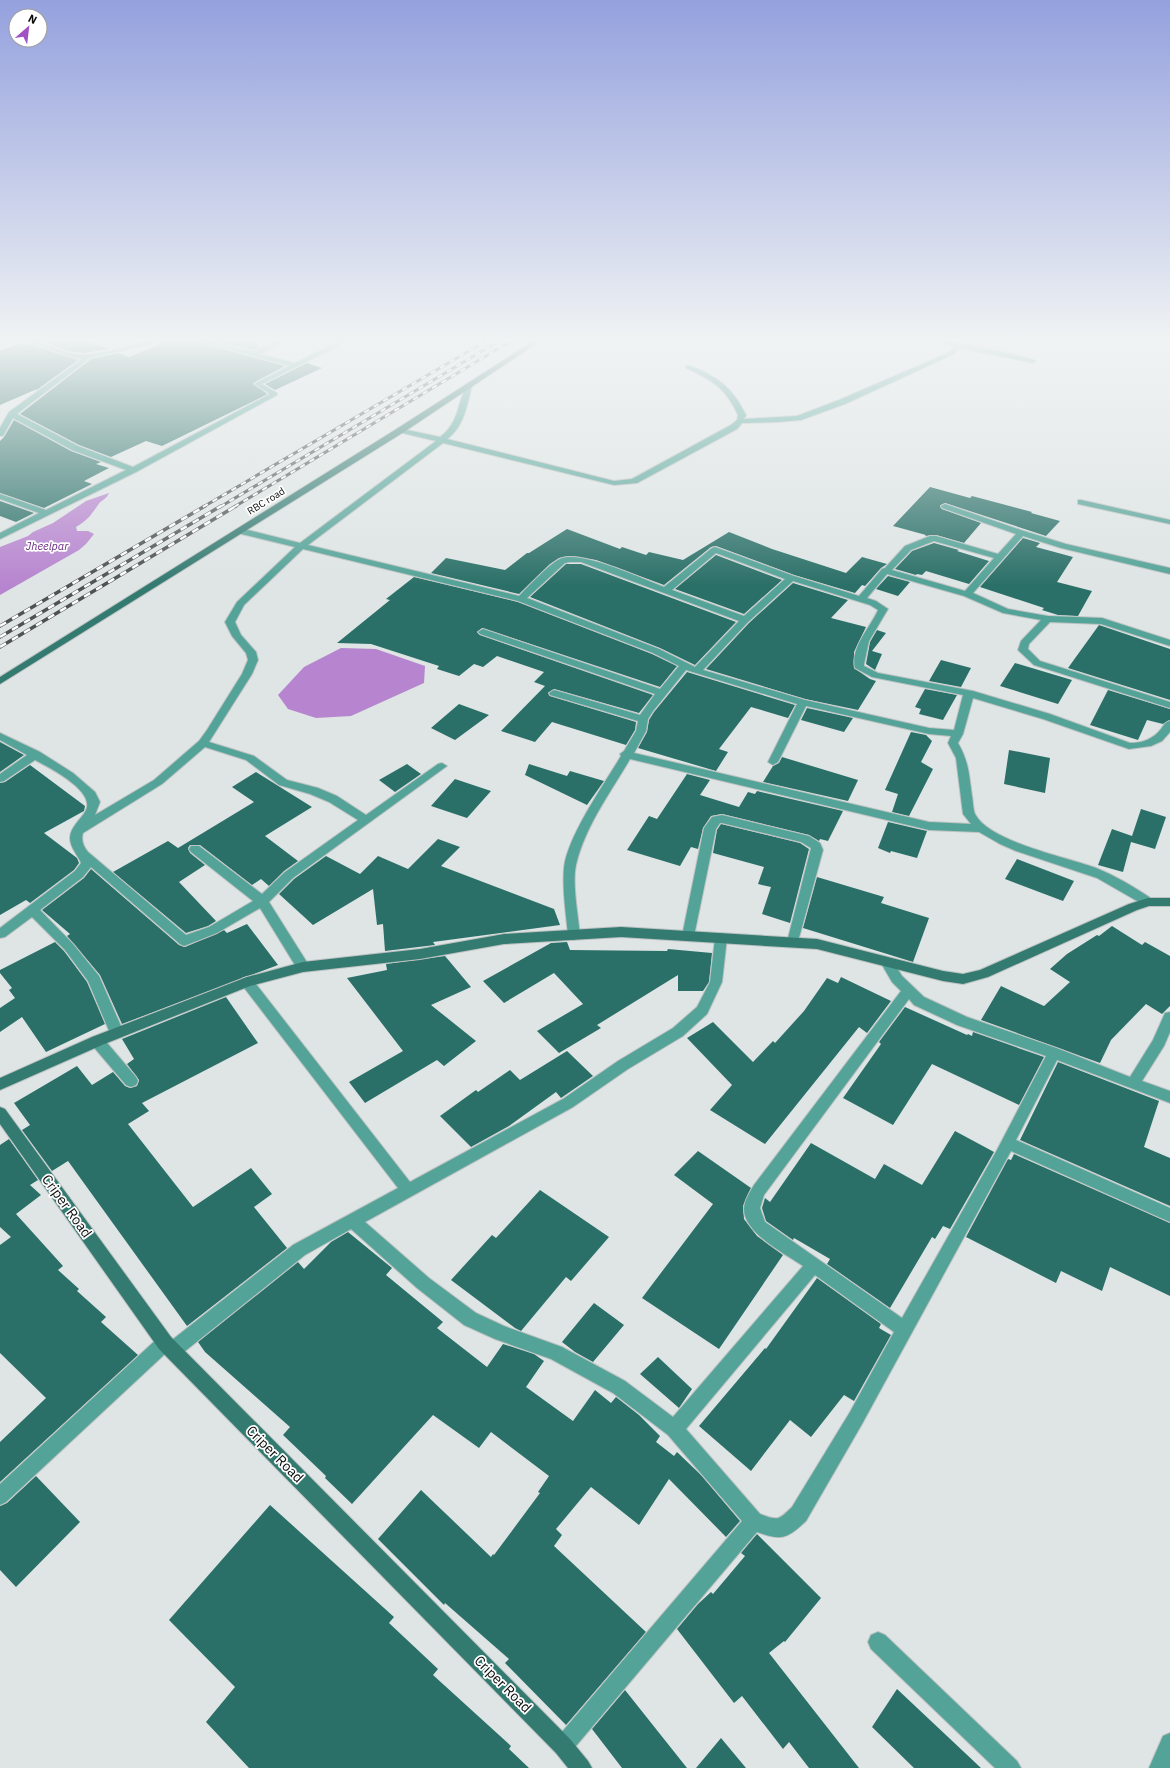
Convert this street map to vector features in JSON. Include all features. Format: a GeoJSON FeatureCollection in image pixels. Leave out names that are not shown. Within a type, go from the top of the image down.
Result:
{"type":"FeatureCollection","features":[{"type":"Feature","properties":{"kind":"street"},"geometry":{"type":"LineString","coordinates":[[1,433],[8,421]]}},
{"type":"Feature","properties":{"kind":"street"},"geometry":{"type":"LineString","coordinates":[[23,421],[75,448],[133,470]]}},
{"type":"Feature","properties":{"kind":"street"},"geometry":{"type":"LineString","coordinates":[[0,536],[133,470],[225,421]]}},
{"type":"Feature","properties":{"kind":"street","name":"RBC road"},"geometry":{"type":"LineString","coordinates":[[0,681],[415,421]]}},
{"type":"Feature","properties":{"kind":"street"},"geometry":{"type":"LineString","coordinates":[[79,830],[158,782],[203,743],[247,674],[253,660],[251,652],[237,636],[230,622],[240,604],[301,546],[442,440],[452,432],[458,421]]}},
{"type":"Feature","properties":{"kind":"street"},"geometry":{"type":"LineString","coordinates":[[400,430],[602,480],[623,483],[634,481],[734,427],[740,421],[759,421]]}},
{"type":"Feature","properties":{"kind":"street"},"geometry":{"type":"LineString","coordinates":[[0,496],[46,513]]}},
{"type":"Feature","properties":{"kind":"street"},"geometry":{"type":"LineString","coordinates":[[1082,502],[1170,522]]}},
{"type":"Feature","properties":{"kind":"street"},"geometry":{"type":"LineString","coordinates":[[945,506],[1021,533],[1064,546],[1170,571]]}},
{"type":"Feature","properties":{"kind":"street"},"geometry":{"type":"LineString","coordinates":[[240,531],[521,600],[656,651],[696,671],[803,702],[929,732],[958,734]]}},
{"type":"Feature","properties":{"kind":"street"},"geometry":{"type":"LineString","coordinates":[[967,594],[1021,533]]}},
{"type":"Feature","properties":{"kind":"street"},"geometry":{"type":"LineString","coordinates":[[861,599],[885,570],[888,570],[908,548],[933,538],[1000,557]]}},
{"type":"Feature","properties":{"kind":"street"},"geometry":{"type":"LineString","coordinates":[[665,591],[715,550],[791,578],[861,599],[883,609],[864,641],[859,664],[860,668],[875,674],[969,693],[988,701],[1018,708],[1060,721],[1129,746],[1141,747],[1150,744],[1166,730],[1170,724]]}},
{"type":"Feature","properties":{"kind":"street"},"geometry":{"type":"LineString","coordinates":[[521,600],[558,565],[568,559],[583,560],[745,620]]}},
{"type":"Feature","properties":{"kind":"street"},"geometry":{"type":"LineString","coordinates":[[888,570],[967,594],[1006,611],[1048,619],[1102,621],[1170,643]]}},
{"type":"Feature","properties":{"kind":"street"},"geometry":{"type":"LineString","coordinates":[[696,671],[745,620],[791,578]]}},
{"type":"Feature","properties":{"kind":"street"},"geometry":{"type":"LineString","coordinates":[[1048,619],[1024,643],[1023,650],[1037,663],[1170,705]]}},
{"type":"Feature","properties":{"kind":"street"},"geometry":{"type":"LineString","coordinates":[[483,632],[661,693]]}},
{"type":"Feature","properties":{"kind":"street"},"geometry":{"type":"LineString","coordinates":[[574,935],[570,893],[570,866],[580,835],[625,754],[640,731],[645,714],[685,665]]}},
{"type":"Feature","properties":{"kind":"street"},"geometry":{"type":"LineString","coordinates":[[554,692],[643,719]]}},
{"type":"Feature","properties":{"kind":"street"},"geometry":{"type":"LineString","coordinates":[[969,693],[958,734],[953,743],[961,758],[969,814],[973,822],[980,828],[1016,846],[1083,868],[1118,882],[1148,902]]}},
{"type":"Feature","properties":{"kind":"street"},"geometry":{"type":"LineString","coordinates":[[773,762],[803,702]]}},
{"type":"Feature","properties":{"kind":"street"},"geometry":{"type":"LineString","coordinates":[[0,736],[36,754],[82,785],[93,795],[95,803],[91,813],[79,830],[76,838],[78,848],[184,941],[213,930],[262,901],[289,875],[442,766]]}},
{"type":"Feature","properties":{"kind":"street"},"geometry":{"type":"LineString","coordinates":[[203,743],[250,758],[283,783],[314,791],[333,799],[366,820]]}},
{"type":"Feature","properties":{"kind":"street"},"geometry":{"type":"LineString","coordinates":[[0,780],[36,754]]}},
{"type":"Feature","properties":{"kind":"street"},"geometry":{"type":"LineString","coordinates":[[625,754],[929,826],[980,828]]}},
{"type":"Feature","properties":{"kind":"street"},"geometry":{"type":"LineString","coordinates":[[688,936],[710,828],[716,820],[722,819],[805,839],[816,846],[817,850],[793,942]]}},
{"type":"Feature","properties":{"kind":"street"},"geometry":{"type":"LineString","coordinates":[[195,849],[262,901],[303,967]]}},
{"type":"Feature","properties":{"kind":"street"},"geometry":{"type":"LineString","coordinates":[[0,934],[79,874],[87,864],[86,856]]}},
{"type":"Feature","properties":{"kind":"street"},"geometry":{"type":"LineString","coordinates":[[0,1084],[97,1041],[247,982],[303,967],[420,954],[504,939],[621,932],[817,944],[838,948],[887,963],[963,979],[984,974],[1133,907],[1148,902],[1170,902]]}},
{"type":"Feature","properties":{"kind":"street"},"geometry":{"type":"LineString","coordinates":[[32,909],[68,947],[94,980],[117,1033]]}},
{"type":"Feature","properties":{"kind":"street"},"geometry":{"type":"LineString","coordinates":[[0,1496],[169,1346],[298,1250],[568,1103],[623,1065],[678,1032],[702,1010],[716,982],[721,938]]}},
{"type":"Feature","properties":{"kind":"street"},"geometry":{"type":"LineString","coordinates":[[887,963],[897,979],[919,1001],[962,1021],[1170,1097]]}},
{"type":"Feature","properties":{"kind":"street"},"geometry":{"type":"LineString","coordinates":[[247,982],[408,1190]]}},
{"type":"Feature","properties":{"kind":"street"},"geometry":{"type":"LineString","coordinates":[[904,1329],[760,1226],[752,1213],[752,1204],[759,1190],[774,1169],[908,991]]}},
{"type":"Feature","properties":{"kind":"street"},"geometry":{"type":"LineString","coordinates":[[1133,1084],[1159,1042],[1170,1017]]}},
{"type":"Feature","properties":{"kind":"street"},"geometry":{"type":"LineString","coordinates":[[97,1041],[131,1082]]}},
{"type":"Feature","properties":{"kind":"street"},"geometry":{"type":"LineString","coordinates":[[352,1220],[423,1283],[470,1319],[501,1333],[556,1353],[612,1383],[674,1429],[754,1521],[774,1529],[787,1526],[799,1514],[856,1418],[1007,1143],[1054,1054]]}},
{"type":"Feature","properties":{"kind":"street","name":"Criper Road"},"geometry":{"type":"LineString","coordinates":[[0,1113],[169,1346],[563,1746],[581,1768]]}},
{"type":"Feature","properties":{"kind":"street"},"geometry":{"type":"LineString","coordinates":[[1007,1143],[1170,1215]]}},
{"type":"Feature","properties":{"kind":"street"},"geometry":{"type":"LineString","coordinates":[[674,1429],[814,1265]]}},
{"type":"Feature","properties":{"kind":"street"},"geometry":{"type":"LineString","coordinates":[[563,1746],[754,1521]]}},
{"type":"Feature","properties":{"kind":"street"},"geometry":{"type":"LineString","coordinates":[[878,1642],[1010,1768]]}},
{"type":"Feature","properties":{"kind":"street"},"geometry":{"type":"LineString","coordinates":[[1160,1768],[1170,1743]]}},
{"type":"Feature","properties":{"kind":"water","name":"Jheelpar"},"geometry":{"type":"Polygon","coordinates":[[[109,493],[107,497],[99,503],[89,517],[76,527],[77,531],[88,531],[94,534],[86,544],[79,550],[0,595],[0,547],[28,536],[33,532],[53,523],[86,501],[109,493]]]}},
{"type":"Feature","properties":{"kind":"water"},"geometry":{"type":"Polygon","coordinates":[[[341,648],[376,649],[425,666],[424,683],[351,716],[316,718],[288,709],[278,695],[304,667],[341,648]]]}},
{"type":"Feature","properties":{"kind":"building"},"geometry":{"type":"Polygon","coordinates":[[[15,421],[71,451],[101,462],[96,464],[109,468],[84,481],[92,484],[44,508],[0,493],[0,441],[15,421]]]}},
{"type":"Feature","properties":{"kind":"building"},"geometry":{"type":"Polygon","coordinates":[[[32,421],[214,421],[162,446],[146,441],[111,457],[79,445],[32,421]]]}},
{"type":"Feature","properties":{"kind":"building"},"geometry":{"type":"Polygon","coordinates":[[[930,487],[970,498],[972,496],[1060,521],[1046,536],[945,503],[940,506],[942,509],[981,523],[964,543],[936,535],[925,536],[926,535],[893,526],[930,487]]]}},
{"type":"Feature","properties":{"kind":"building"},"geometry":{"type":"Polygon","coordinates":[[[0,501],[34,513],[16,522],[0,516],[0,501]]]}},
{"type":"Feature","properties":{"kind":"building"},"geometry":{"type":"Polygon","coordinates":[[[567,529],[620,549],[622,547],[646,555],[649,552],[683,560],[729,532],[772,549],[846,573],[862,557],[887,564],[881,568],[865,586],[862,585],[855,593],[794,575],[716,546],[711,547],[664,585],[596,560],[569,556],[559,558],[550,564],[519,594],[431,573],[446,558],[505,570],[527,553],[567,529]]]}},
{"type":"Feature","properties":{"kind":"building"},"geometry":{"type":"Polygon","coordinates":[[[1023,538],[1040,543],[1036,547],[1073,557],[1057,582],[1092,591],[1078,616],[1058,615],[1042,610],[1044,608],[980,587],[1023,538]]]}},
{"type":"Feature","properties":{"kind":"building"},"geometry":{"type":"Polygon","coordinates":[[[934,543],[989,561],[969,584],[926,571],[922,575],[916,575],[895,569],[912,551],[934,543]]]}},
{"type":"Feature","properties":{"kind":"building"},"geometry":{"type":"Polygon","coordinates":[[[716,555],[782,580],[744,614],[675,589],[716,555]]]}},
{"type":"Feature","properties":{"kind":"building"},"geometry":{"type":"Polygon","coordinates":[[[566,564],[581,564],[736,622],[695,665],[660,648],[530,597],[566,564]]]}},
{"type":"Feature","properties":{"kind":"building"},"geometry":{"type":"Polygon","coordinates":[[[888,576],[910,582],[898,596],[876,589],[888,576]]]}},
{"type":"Feature","properties":{"kind":"building"},"geometry":{"type":"Polygon","coordinates":[[[414,577],[518,602],[652,654],[677,666],[660,687],[482,628],[477,632],[480,635],[653,695],[639,713],[554,689],[548,693],[550,696],[636,722],[635,730],[626,745],[552,722],[535,742],[501,731],[545,686],[534,682],[544,672],[497,656],[483,667],[474,664],[459,676],[437,669],[439,666],[371,644],[337,643],[390,600],[386,599],[414,577]]]}},
{"type":"Feature","properties":{"kind":"building"},"geometry":{"type":"Polygon","coordinates":[[[793,583],[848,600],[831,618],[866,627],[854,652],[854,668],[870,679],[876,681],[858,710],[805,699],[706,669],[749,623],[793,583]]]}},
{"type":"Feature","properties":{"kind":"building"},"geometry":{"type":"Polygon","coordinates":[[[1099,625],[1170,649],[1170,700],[1068,668],[1099,625]]]}},
{"type":"Feature","properties":{"kind":"building"},"geometry":{"type":"Polygon","coordinates":[[[877,630],[886,633],[872,651],[882,654],[875,670],[866,664],[870,642],[877,630]]]}},
{"type":"Feature","properties":{"kind":"building"},"geometry":{"type":"Polygon","coordinates":[[[941,660],[971,668],[961,687],[929,681],[941,660]]]}},
{"type":"Feature","properties":{"kind":"building"},"geometry":{"type":"Polygon","coordinates":[[[1015,663],[1072,680],[1058,704],[1000,686],[1015,663]]]}},
{"type":"Feature","properties":{"kind":"building"},"geometry":{"type":"Polygon","coordinates":[[[687,672],[795,705],[788,718],[751,707],[719,749],[728,752],[716,771],[638,748],[647,732],[649,720],[654,712],[687,672]]]}},
{"type":"Feature","properties":{"kind":"building"},"geometry":{"type":"Polygon","coordinates":[[[925,689],[957,695],[943,720],[919,714],[921,709],[915,707],[925,689]]]}},
{"type":"Feature","properties":{"kind":"building"},"geometry":{"type":"Polygon","coordinates":[[[1108,690],[1170,709],[1170,720],[1163,724],[1147,720],[1138,740],[1090,725],[1108,690]]]}},
{"type":"Feature","properties":{"kind":"building"},"geometry":{"type":"Polygon","coordinates":[[[459,704],[489,715],[455,740],[431,728],[459,704]]]}},
{"type":"Feature","properties":{"kind":"building"},"geometry":{"type":"Polygon","coordinates":[[[807,708],[853,718],[844,732],[801,720],[807,708]]]}},
{"type":"Feature","properties":{"kind":"building"},"geometry":{"type":"Polygon","coordinates":[[[911,732],[926,735],[932,741],[921,762],[933,769],[909,816],[892,812],[898,794],[885,790],[911,732]]]}},
{"type":"Feature","properties":{"kind":"building"},"geometry":{"type":"Polygon","coordinates":[[[0,742],[24,755],[0,772],[0,742]]]}},
{"type":"Feature","properties":{"kind":"building"},"geometry":{"type":"Polygon","coordinates":[[[1009,750],[1050,758],[1045,793],[1004,784],[1009,750]]]}},
{"type":"Feature","properties":{"kind":"building"},"geometry":{"type":"Polygon","coordinates":[[[782,757],[858,780],[848,801],[763,782],[773,766],[779,763],[782,757]]]}},
{"type":"Feature","properties":{"kind":"building"},"geometry":{"type":"Polygon","coordinates":[[[407,764],[421,774],[395,792],[379,780],[407,764]]]}},
{"type":"Feature","properties":{"kind":"building"},"geometry":{"type":"Polygon","coordinates":[[[529,764],[567,776],[570,771],[604,781],[587,805],[525,775],[529,764]]]}},
{"type":"Feature","properties":{"kind":"building"},"geometry":{"type":"Polygon","coordinates":[[[30,765],[85,806],[84,811],[44,833],[77,858],[79,863],[74,870],[30,903],[26,900],[0,915],[0,783],[5,782],[30,765]]]}},
{"type":"Feature","properties":{"kind":"building"},"geometry":{"type":"Polygon","coordinates":[[[256,772],[312,807],[265,836],[298,861],[284,871],[269,886],[261,879],[252,885],[200,845],[190,845],[188,848],[190,853],[205,865],[179,882],[216,921],[208,926],[186,933],[113,872],[168,841],[178,848],[254,802],[232,787],[256,772]]]}},
{"type":"Feature","properties":{"kind":"building"},"geometry":{"type":"Polygon","coordinates":[[[687,774],[710,780],[700,795],[739,807],[748,792],[755,794],[757,791],[843,811],[828,841],[820,839],[819,841],[809,835],[722,814],[711,816],[703,828],[698,849],[691,847],[680,866],[627,850],[649,816],[657,819],[687,774]]]}},
{"type":"Feature","properties":{"kind":"building"},"geometry":{"type":"Polygon","coordinates":[[[455,779],[491,791],[467,818],[431,806],[455,779]]]}},
{"type":"Feature","properties":{"kind":"building"},"geometry":{"type":"Polygon","coordinates":[[[1141,809],[1166,817],[1155,849],[1131,842],[1123,872],[1098,865],[1112,829],[1132,836],[1141,809]]]}},
{"type":"Feature","properties":{"kind":"building"},"geometry":{"type":"Polygon","coordinates":[[[888,822],[927,831],[917,858],[891,851],[890,853],[878,848],[888,822]]]}},
{"type":"Feature","properties":{"kind":"building"},"geometry":{"type":"Polygon","coordinates":[[[721,824],[800,843],[809,849],[790,923],[762,914],[771,887],[758,884],[764,867],[713,853],[717,830],[721,824]]]}},
{"type":"Feature","properties":{"kind":"building"},"geometry":{"type":"Polygon","coordinates":[[[438,839],[460,847],[441,866],[554,909],[560,925],[433,942],[435,945],[385,951],[383,924],[377,925],[373,889],[313,925],[279,894],[294,879],[326,856],[360,874],[378,856],[408,869],[438,839]]]}},
{"type":"Feature","properties":{"kind":"building"},"geometry":{"type":"Polygon","coordinates":[[[1017,859],[1074,881],[1063,901],[1005,879],[1017,859]]]}},
{"type":"Feature","properties":{"kind":"building"},"geometry":{"type":"Polygon","coordinates":[[[91,869],[179,945],[185,947],[224,930],[227,933],[247,924],[278,965],[122,1024],[100,975],[67,936],[70,934],[42,910],[84,878],[91,869]]]}},
{"type":"Feature","properties":{"kind":"building"},"geometry":{"type":"Polygon","coordinates":[[[817,877],[884,897],[881,903],[929,918],[913,962],[803,928],[817,877]]]}},
{"type":"Feature","properties":{"kind":"building"},"geometry":{"type":"Polygon","coordinates":[[[1112,926],[1142,945],[1145,942],[1170,956],[1170,1006],[1162,1014],[1146,1004],[1111,1040],[1100,1063],[981,1020],[1001,986],[1044,1006],[1070,982],[1050,969],[1067,954],[1097,935],[1099,936],[1112,926]]]}},
{"type":"Feature","properties":{"kind":"building"},"geometry":{"type":"Polygon","coordinates":[[[55,942],[64,951],[87,982],[105,1024],[46,1052],[22,1017],[0,1032],[0,1008],[15,998],[9,990],[12,988],[0,973],[0,970],[55,942]]]}},
{"type":"Feature","properties":{"kind":"building"},"geometry":{"type":"Polygon","coordinates":[[[567,942],[570,950],[667,951],[668,949],[712,953],[709,982],[703,991],[678,991],[678,975],[597,1025],[601,1028],[559,1053],[537,1031],[583,1004],[554,973],[504,1003],[483,981],[551,943],[567,942]]]}},
{"type":"Feature","properties":{"kind":"building"},"geometry":{"type":"Polygon","coordinates":[[[445,956],[471,987],[431,1005],[476,1041],[444,1066],[437,1060],[365,1103],[349,1082],[403,1051],[347,978],[387,970],[386,964],[445,956]]]}},
{"type":"Feature","properties":{"kind":"building"},"geometry":{"type":"Polygon","coordinates":[[[841,977],[891,1001],[867,1033],[859,1027],[765,1144],[710,1110],[732,1085],[687,1038],[713,1022],[753,1062],[773,1041],[775,1043],[804,1011],[827,978],[838,983],[841,977]]]}},
{"type":"Feature","properties":{"kind":"building"},"geometry":{"type":"Polygon","coordinates":[[[226,997],[258,1043],[142,1103],[149,1111],[128,1124],[193,1207],[251,1168],[272,1194],[254,1207],[287,1248],[187,1326],[68,1161],[52,1171],[22,1130],[30,1125],[14,1103],[77,1066],[92,1085],[113,1072],[125,1086],[130,1088],[137,1086],[139,1080],[127,1064],[134,1059],[122,1039],[226,997]]]}},
{"type":"Feature","properties":{"kind":"building"},"geometry":{"type":"Polygon","coordinates":[[[905,1007],[967,1035],[972,1036],[973,1032],[1044,1057],[1019,1105],[932,1064],[893,1125],[843,1098],[881,1044],[879,1042],[905,1007]]]}},
{"type":"Feature","properties":{"kind":"building"},"geometry":{"type":"Polygon","coordinates":[[[567,1051],[593,1076],[561,1098],[556,1092],[509,1126],[471,1147],[440,1116],[476,1090],[478,1092],[510,1070],[520,1080],[567,1051]]]}},
{"type":"Feature","properties":{"kind":"building"},"geometry":{"type":"Polygon","coordinates":[[[1058,1062],[1159,1101],[1144,1147],[1170,1158],[1170,1206],[1020,1140],[1058,1062]]]}},
{"type":"Feature","properties":{"kind":"building"},"geometry":{"type":"Polygon","coordinates":[[[955,1131],[994,1152],[950,1229],[943,1226],[935,1239],[932,1237],[890,1308],[827,1264],[830,1259],[794,1238],[793,1240],[766,1221],[762,1208],[765,1198],[770,1202],[811,1143],[875,1179],[884,1164],[922,1185],[955,1131]]]}},
{"type":"Feature","properties":{"kind":"building"},"geometry":{"type":"Polygon","coordinates":[[[9,1139],[38,1180],[30,1185],[41,1195],[16,1214],[63,1266],[58,1270],[79,1289],[77,1291],[106,1317],[101,1322],[138,1355],[0,1482],[0,1442],[46,1398],[0,1353],[0,1245],[11,1237],[0,1227],[0,1145],[9,1139]]]}},
{"type":"Feature","properties":{"kind":"building"},"geometry":{"type":"Polygon","coordinates":[[[698,1151],[751,1188],[743,1206],[744,1219],[757,1236],[783,1255],[719,1349],[642,1298],[713,1204],[674,1175],[698,1151]]]}},
{"type":"Feature","properties":{"kind":"building"},"geometry":{"type":"Polygon","coordinates":[[[1014,1154],[1170,1223],[1170,1296],[1110,1267],[1102,1291],[1061,1271],[1056,1283],[966,1237],[1008,1159],[1011,1160],[1014,1154]]]}},
{"type":"Feature","properties":{"kind":"building"},"geometry":{"type":"Polygon","coordinates":[[[540,1190],[609,1237],[571,1281],[566,1277],[521,1331],[451,1280],[492,1235],[496,1238],[540,1190]]]}},
{"type":"Feature","properties":{"kind":"building"},"geometry":{"type":"Polygon","coordinates":[[[348,1232],[392,1268],[386,1275],[443,1322],[437,1328],[487,1367],[503,1344],[534,1354],[544,1361],[526,1387],[573,1421],[595,1390],[611,1403],[616,1397],[639,1415],[660,1436],[656,1442],[674,1456],[677,1452],[701,1475],[740,1521],[726,1537],[669,1479],[639,1525],[591,1487],[556,1529],[562,1535],[554,1546],[646,1632],[566,1725],[505,1663],[509,1659],[445,1603],[444,1605],[378,1539],[421,1490],[491,1557],[540,1493],[538,1492],[549,1476],[491,1432],[479,1448],[433,1415],[352,1504],[325,1478],[326,1476],[283,1435],[290,1427],[205,1352],[198,1342],[298,1262],[304,1269],[331,1242],[348,1232]]]}},
{"type":"Feature","properties":{"kind":"building"},"geometry":{"type":"Polygon","coordinates":[[[817,1278],[881,1324],[879,1328],[891,1335],[854,1401],[844,1395],[811,1437],[790,1420],[751,1471],[699,1426],[765,1348],[766,1349],[817,1278]]]}},
{"type":"Feature","properties":{"kind":"building"},"geometry":{"type":"Polygon","coordinates":[[[594,1303],[624,1325],[593,1362],[575,1352],[562,1342],[594,1303]]]}},
{"type":"Feature","properties":{"kind":"building"},"geometry":{"type":"Polygon","coordinates":[[[658,1357],[692,1389],[679,1408],[640,1374],[658,1357]]]}},
{"type":"Feature","properties":{"kind":"building"},"geometry":{"type":"Polygon","coordinates":[[[36,1476],[80,1522],[16,1587],[0,1570],[0,1506],[7,1503],[36,1476]]]}},
{"type":"Feature","properties":{"kind":"building"},"geometry":{"type":"Polygon","coordinates":[[[270,1505],[394,1617],[389,1623],[438,1669],[433,1675],[511,1746],[509,1749],[529,1768],[249,1768],[206,1722],[235,1687],[169,1620],[270,1505]]]}},
{"type":"Feature","properties":{"kind":"building"},"geometry":{"type":"Polygon","coordinates":[[[757,1534],[821,1598],[785,1642],[784,1641],[769,1653],[859,1768],[809,1768],[789,1742],[783,1749],[742,1696],[734,1703],[677,1629],[698,1604],[711,1592],[713,1594],[745,1556],[741,1553],[757,1534]]]}},
{"type":"Feature","properties":{"kind":"building"},"geometry":{"type":"Polygon","coordinates":[[[897,1689],[981,1768],[914,1768],[872,1727],[897,1689]]]}},
{"type":"Feature","properties":{"kind":"building"},"geometry":{"type":"Polygon","coordinates":[[[625,1690],[687,1768],[622,1768],[592,1729],[625,1690]]]}},
{"type":"Feature","properties":{"kind":"building"},"geometry":{"type":"Polygon","coordinates":[[[721,1738],[746,1768],[696,1768],[721,1738]]]}},
{"type":"Feature","properties":{"kind":"railway"},"geometry":{"type":"LineString","coordinates":[[203,507],[350,421]]}},
{"type":"Feature","properties":{"kind":"railway"},"geometry":{"type":"LineString","coordinates":[[220,507],[365,421]]}},
{"type":"Feature","properties":{"kind":"railway"},"geometry":{"type":"LineString","coordinates":[[234,507],[378,421]]}},
{"type":"Feature","properties":{"kind":"railway"},"geometry":{"type":"LineString","coordinates":[[0,626],[205,506]]}},
{"type":"Feature","properties":{"kind":"railway"},"geometry":{"type":"LineString","coordinates":[[0,637],[221,506]]}},
{"type":"Feature","properties":{"kind":"railway"},"geometry":{"type":"LineString","coordinates":[[0,647],[236,506]]}}]}
